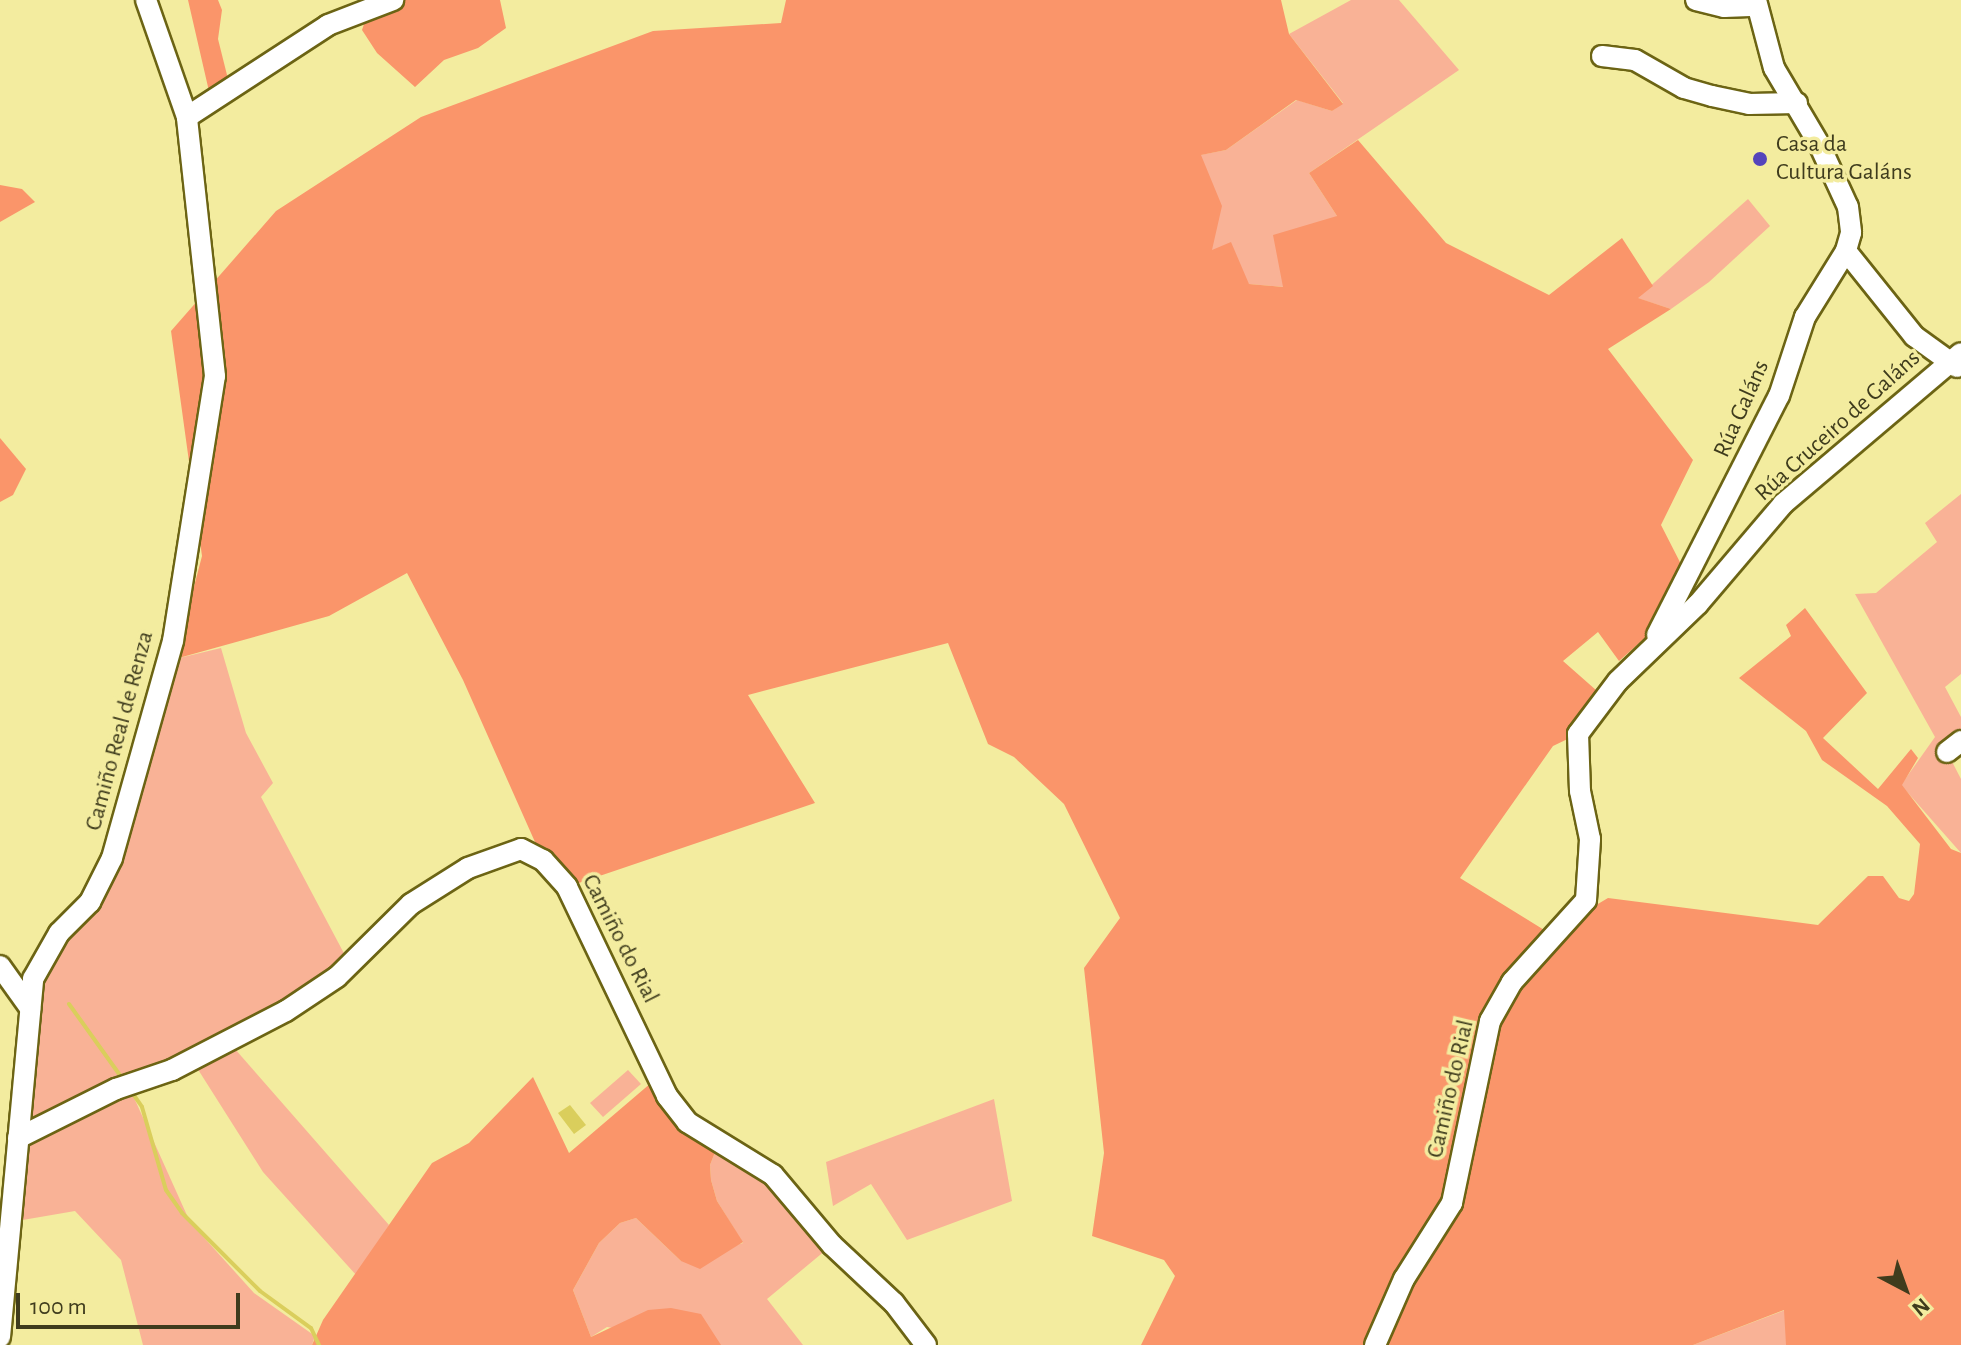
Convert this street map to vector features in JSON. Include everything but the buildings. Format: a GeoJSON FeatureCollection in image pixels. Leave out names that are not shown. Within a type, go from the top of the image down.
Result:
{"type":"FeatureCollection","features":[{"type":"Feature","properties":{"kind":"street","name":"Camiño Real de Renza"},"geometry":{"type":"LineString","coordinates":[[0,1337],[33,979],[59,933],[90,902],[112,858],[173,641],[215,376],[187,117],[146,0]]}},
{"type":"Feature","properties":{"kind":"street"},"geometry":{"type":"LineString","coordinates":[[187,117],[328,25],[393,0]]}},
{"type":"Feature","properties":{"kind":"street"},"geometry":{"type":"LineString","coordinates":[[1696,0],[1724,7],[1757,3]]}},
{"type":"Feature","properties":{"kind":"street","name":"Rúa Galáns"},"geometry":{"type":"LineString","coordinates":[[1655,647],[1779,396],[1805,317],[1846,251],[1851,233],[1848,207],[1797,103],[1774,68],[1757,3]]}},
{"type":"Feature","properties":{"kind":"street"},"geometry":{"type":"LineString","coordinates":[[1602,56],[1635,60],[1684,88],[1712,96],[1749,104],[1797,103]]}},
{"type":"Feature","properties":{"kind":"street"},"geometry":{"type":"LineString","coordinates":[[1846,251],[1914,336],[1957,361]]}},
{"type":"Feature","properties":{"kind":"street","name":"Rúa Cruceiro de Galáns"},"geometry":{"type":"LineString","coordinates":[[1655,647],[1698,604],[1783,504],[1957,361]]}},
{"type":"Feature","properties":{"kind":"street"},"geometry":{"type":"LineString","coordinates":[[1683,588],[1688,600],[1698,604]]}},
{"type":"Feature","properties":{"kind":"street","name":"Camiño do Rial"},"geometry":{"type":"LineString","coordinates":[[1375,1345],[1404,1279],[1452,1203],[1490,1021],[1512,982],[1586,900],[1590,839],[1580,791],[1578,734],[1618,681],[1655,647]]}},
{"type":"Feature","properties":{"kind":"street","name":"Camiño do Rial"},"geometry":{"type":"LineString","coordinates":[[18,1138],[116,1089],[172,1070],[286,1011],[337,977],[411,904],[468,868],[521,849],[543,860],[567,887],[667,1096],[687,1122],[773,1175],[832,1245],[894,1303],[926,1345]]}},
{"type":"Feature","properties":{"kind":"street"},"geometry":{"type":"LineString","coordinates":[[0,966],[30,1008]]}},
{"type":"Feature","properties":{"kind":"shaded area"},"geometry":{"type":"Polygon","coordinates":[[[188,0],[218,0],[222,10],[218,39],[230,87],[211,100],[188,0]]]}},
{"type":"Feature","properties":{"kind":"shaded area"},"geometry":{"type":"Polygon","coordinates":[[[396,0],[500,0],[506,28],[478,48],[444,60],[415,87],[377,53],[362,30],[369,9],[396,0]]]}},
{"type":"Feature","properties":{"kind":"shaded area"},"geometry":{"type":"Polygon","coordinates":[[[786,0],[1281,0],[1289,34],[1343,104],[1332,111],[1296,100],[1226,150],[1201,155],[1222,206],[1212,250],[1231,242],[1249,284],[1283,287],[1273,235],[1337,216],[1309,173],[1358,140],[1446,243],[1549,295],[1622,238],[1653,286],[1638,298],[1671,309],[1608,349],[1693,460],[1661,525],[1684,570],[1645,638],[1619,661],[1598,632],[1563,661],[1605,698],[1578,734],[1553,746],[1460,878],[1549,933],[1608,898],[1818,925],[1868,876],[1883,876],[1899,898],[1909,901],[1914,894],[1920,844],[1887,806],[1822,760],[1806,731],[1739,678],[1791,636],[1786,625],[1805,608],[1867,693],[1823,738],[1878,789],[1911,749],[1918,758],[1902,785],[1951,849],[1961,853],[1961,1345],[1786,1345],[1784,1310],[1693,1345],[1141,1345],[1175,1276],[1164,1260],[1092,1236],[1104,1153],[1084,968],[1120,918],[1064,804],[1014,757],[988,744],[948,643],[748,695],[815,803],[567,887],[543,860],[463,680],[407,573],[329,616],[175,659],[202,556],[171,331],[276,211],[421,117],[653,31],[781,23],[786,0]]]}},
{"type":"Feature","properties":{"kind":"shaded area"},"geometry":{"type":"Polygon","coordinates":[[[1351,0],[1399,0],[1459,70],[1309,173],[1337,216],[1284,287],[1249,284],[1212,251],[1200,155],[1226,150],[1297,100],[1332,111],[1343,103],[1289,34],[1351,0]]]}},
{"type":"Feature","properties":{"kind":"shaded area"},"geometry":{"type":"Polygon","coordinates":[[[0,185],[22,189],[35,202],[0,222],[0,185]]]}},
{"type":"Feature","properties":{"kind":"shaded area"},"geometry":{"type":"Polygon","coordinates":[[[1748,199],[1770,226],[1709,282],[1671,309],[1637,298],[1748,199]]]}},
{"type":"Feature","properties":{"kind":"shaded area"},"geometry":{"type":"Polygon","coordinates":[[[0,438],[26,469],[13,495],[0,502],[0,438]]]}},
{"type":"Feature","properties":{"kind":"shaded area"},"geometry":{"type":"Polygon","coordinates":[[[1961,494],[1961,674],[1945,687],[1961,717],[1961,732],[1947,752],[1961,779],[1961,853],[1901,785],[1935,737],[1855,594],[1876,593],[1937,542],[1925,523],[1961,494]]]}},
{"type":"Feature","properties":{"kind":"shaded area"},"geometry":{"type":"Polygon","coordinates":[[[221,648],[246,733],[273,783],[261,797],[347,959],[228,1041],[389,1225],[357,1276],[263,1172],[192,1060],[131,1091],[190,1222],[254,1293],[315,1336],[312,1345],[143,1345],[121,1260],[75,1211],[11,1222],[34,979],[92,905],[175,659],[221,648]]]}},
{"type":"Feature","properties":{"kind":"shaded area"},"geometry":{"type":"Polygon","coordinates":[[[628,1070],[641,1084],[603,1117],[590,1103],[628,1070]]]}},
{"type":"Feature","properties":{"kind":"shaded area"},"geometry":{"type":"Polygon","coordinates":[[[533,1077],[569,1153],[658,1077],[719,1142],[710,1165],[711,1180],[717,1201],[743,1242],[700,1269],[681,1261],[636,1218],[620,1223],[599,1243],[573,1290],[591,1337],[648,1310],[671,1308],[701,1314],[721,1345],[312,1345],[323,1320],[432,1163],[469,1143],[533,1077]]]}},
{"type":"Feature","properties":{"kind":"shaded area"},"geometry":{"type":"Polygon","coordinates":[[[994,1099],[1012,1201],[907,1240],[871,1184],[833,1206],[826,1162],[994,1099]]]}},
{"type":"Feature","properties":{"kind":"shaded area"},"geometry":{"type":"Polygon","coordinates":[[[570,1105],[586,1125],[574,1134],[558,1113],[570,1105]]]}},
{"type":"Feature","properties":{"kind":"shaded area"},"geometry":{"type":"Polygon","coordinates":[[[719,1142],[773,1175],[832,1245],[767,1299],[803,1345],[720,1345],[607,1327],[591,1337],[573,1290],[599,1243],[620,1223],[636,1218],[681,1261],[743,1243],[717,1201],[711,1180],[710,1165],[719,1142]]]}},
{"type":"Feature","properties":{"kind":"shaded area"},"geometry":{"type":"Polygon","coordinates":[[[1785,1310],[1787,1345],[1693,1345],[1785,1310]]]}},
{"type":"Feature","properties":{"kind":"waterway"},"geometry":{"type":"LineString","coordinates":[[69,1004],[122,1078]]}},
{"type":"Feature","properties":{"kind":"waterway"},"geometry":{"type":"LineString","coordinates":[[131,1091],[142,1107],[166,1190],[182,1213],[260,1291],[311,1328],[319,1345]]}},
{"type":"Feature","properties":{"kind":"place","name":"Casa da Cultura Galáns"},"geometry":{"type":"Point","coordinates":[1760,159]}}]}
